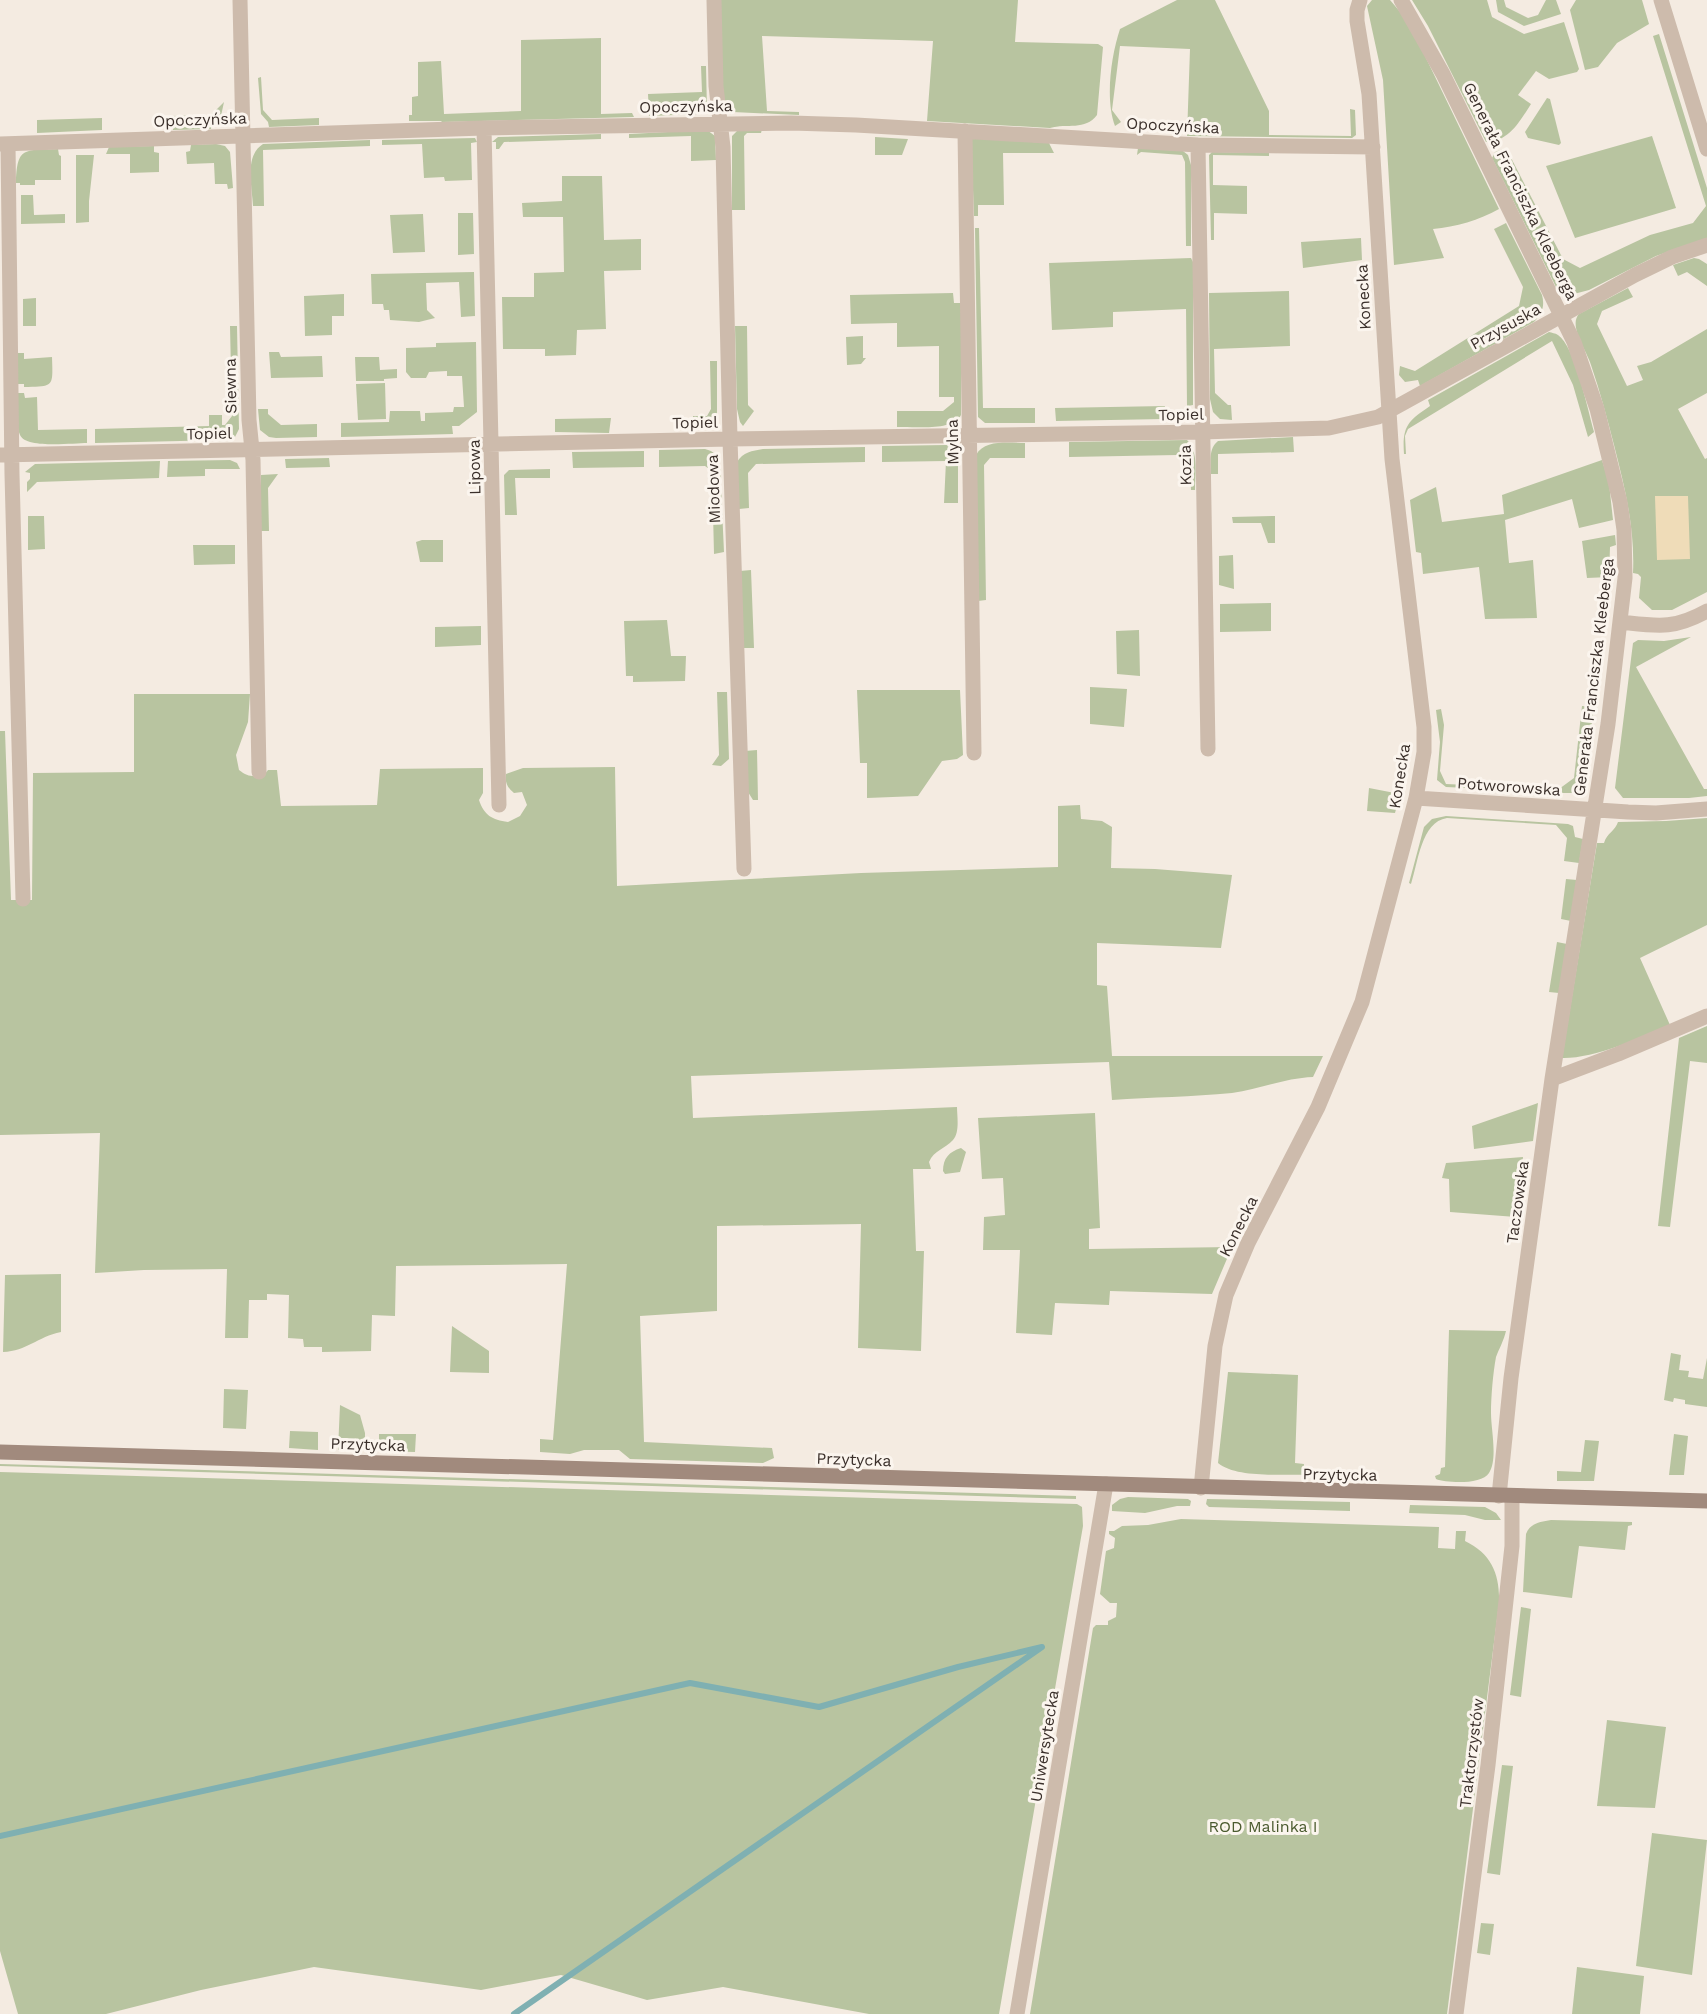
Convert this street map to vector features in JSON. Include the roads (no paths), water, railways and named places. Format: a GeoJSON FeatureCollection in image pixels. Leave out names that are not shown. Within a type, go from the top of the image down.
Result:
{"type":"FeatureCollection","features":[{"type":"Feature","properties":{"kind":"main road","name":"Przytycka"},"geometry":{"type":"LineString","coordinates":[[0,1452],[1707,1501]]}},
{"type":"Feature","properties":{"kind":"street","name":"Siewna"},"geometry":{"type":"LineString","coordinates":[[240,0],[259,772]]}},
{"type":"Feature","properties":{"kind":"street","name":"Miodowa"},"geometry":{"type":"LineString","coordinates":[[714,0],[716,86],[723,147],[744,869]]}},
{"type":"Feature","properties":{"kind":"street","name":"Konecka"},"geometry":{"type":"LineString","coordinates":[[1201,1488],[1215,1346],[1226,1295],[1248,1243],[1318,1107],[1362,1002],[1416,798],[1424,752],[1424,727],[1388,412],[1373,147],[1366,69],[1357,21],[1360,0]]}},
{"type":"Feature","properties":{"kind":"street","name":"Generała Franciszka Kleeberga"},"geometry":{"type":"LineString","coordinates":[[1401,0],[1443,74],[1583,363],[1607,444],[1620,502],[1626,557],[1620,622],[1608,724],[1552,1080]]}},
{"type":"Feature","properties":{"kind":"street"},"geometry":{"type":"LineString","coordinates":[[1660,0],[1707,149]]}},
{"type":"Feature","properties":{"kind":"street","name":"Opoczyńska"},"geometry":{"type":"LineString","coordinates":[[4,144],[484,128],[720,123],[834,124],[1198,145],[1373,147]]}},
{"type":"Feature","properties":{"kind":"street","name":"Lipowa"},"geometry":{"type":"LineString","coordinates":[[484,128],[499,805]]}},
{"type":"Feature","properties":{"kind":"street","name":"Mylna"},"geometry":{"type":"LineString","coordinates":[[965,131],[974,753]]}},
{"type":"Feature","properties":{"kind":"street"},"geometry":{"type":"LineString","coordinates":[[4,144],[6,454],[23,899]]}},
{"type":"Feature","properties":{"kind":"street","name":"Kozia"},"geometry":{"type":"LineString","coordinates":[[1198,145],[1208,748]]}},
{"type":"Feature","properties":{"kind":"street","name":"Przysuska"},"geometry":{"type":"LineString","coordinates":[[1388,412],[1635,274],[1672,257],[1707,245]]}},
{"type":"Feature","properties":{"kind":"street","name":"Topiel"},"geometry":{"type":"LineString","coordinates":[[6,454],[1202,432],[1329,428],[1362,422],[1388,412]]}},
{"type":"Feature","properties":{"kind":"street"},"geometry":{"type":"LineString","coordinates":[[1620,622],[1669,626],[1681,624],[1707,611]]}},
{"type":"Feature","properties":{"kind":"street","name":"Potworowska"},"geometry":{"type":"LineString","coordinates":[[1416,798],[1656,813],[1707,809]]}},
{"type":"Feature","properties":{"kind":"street"},"geometry":{"type":"LineString","coordinates":[[1552,1080],[1610,1058],[1707,1016]]}},
{"type":"Feature","properties":{"kind":"street","name":"Taczowska"},"geometry":{"type":"LineString","coordinates":[[1506,1496],[1511,1378],[1552,1080]]}},
{"type":"Feature","properties":{"kind":"street","name":"Uniwersytecka"},"geometry":{"type":"LineString","coordinates":[[1017,2014],[1106,1484]]}},
{"type":"Feature","properties":{"kind":"street","name":"Traktorzystów"},"geometry":{"type":"LineString","coordinates":[[1456,2014],[1488,1765],[1512,1546],[1506,1496]]}},
{"type":"Feature","properties":{"kind":"waterway"},"geometry":{"type":"LineString","coordinates":[[0,1836],[690,1683],[819,1707],[958,1667],[1042,1647],[514,2014]]}},
{"type":"Feature","properties":{"kind":"park label","name":"ROD Malinka I"},"geometry":{"type":"Point","coordinates":[1263,1826]}}]}
